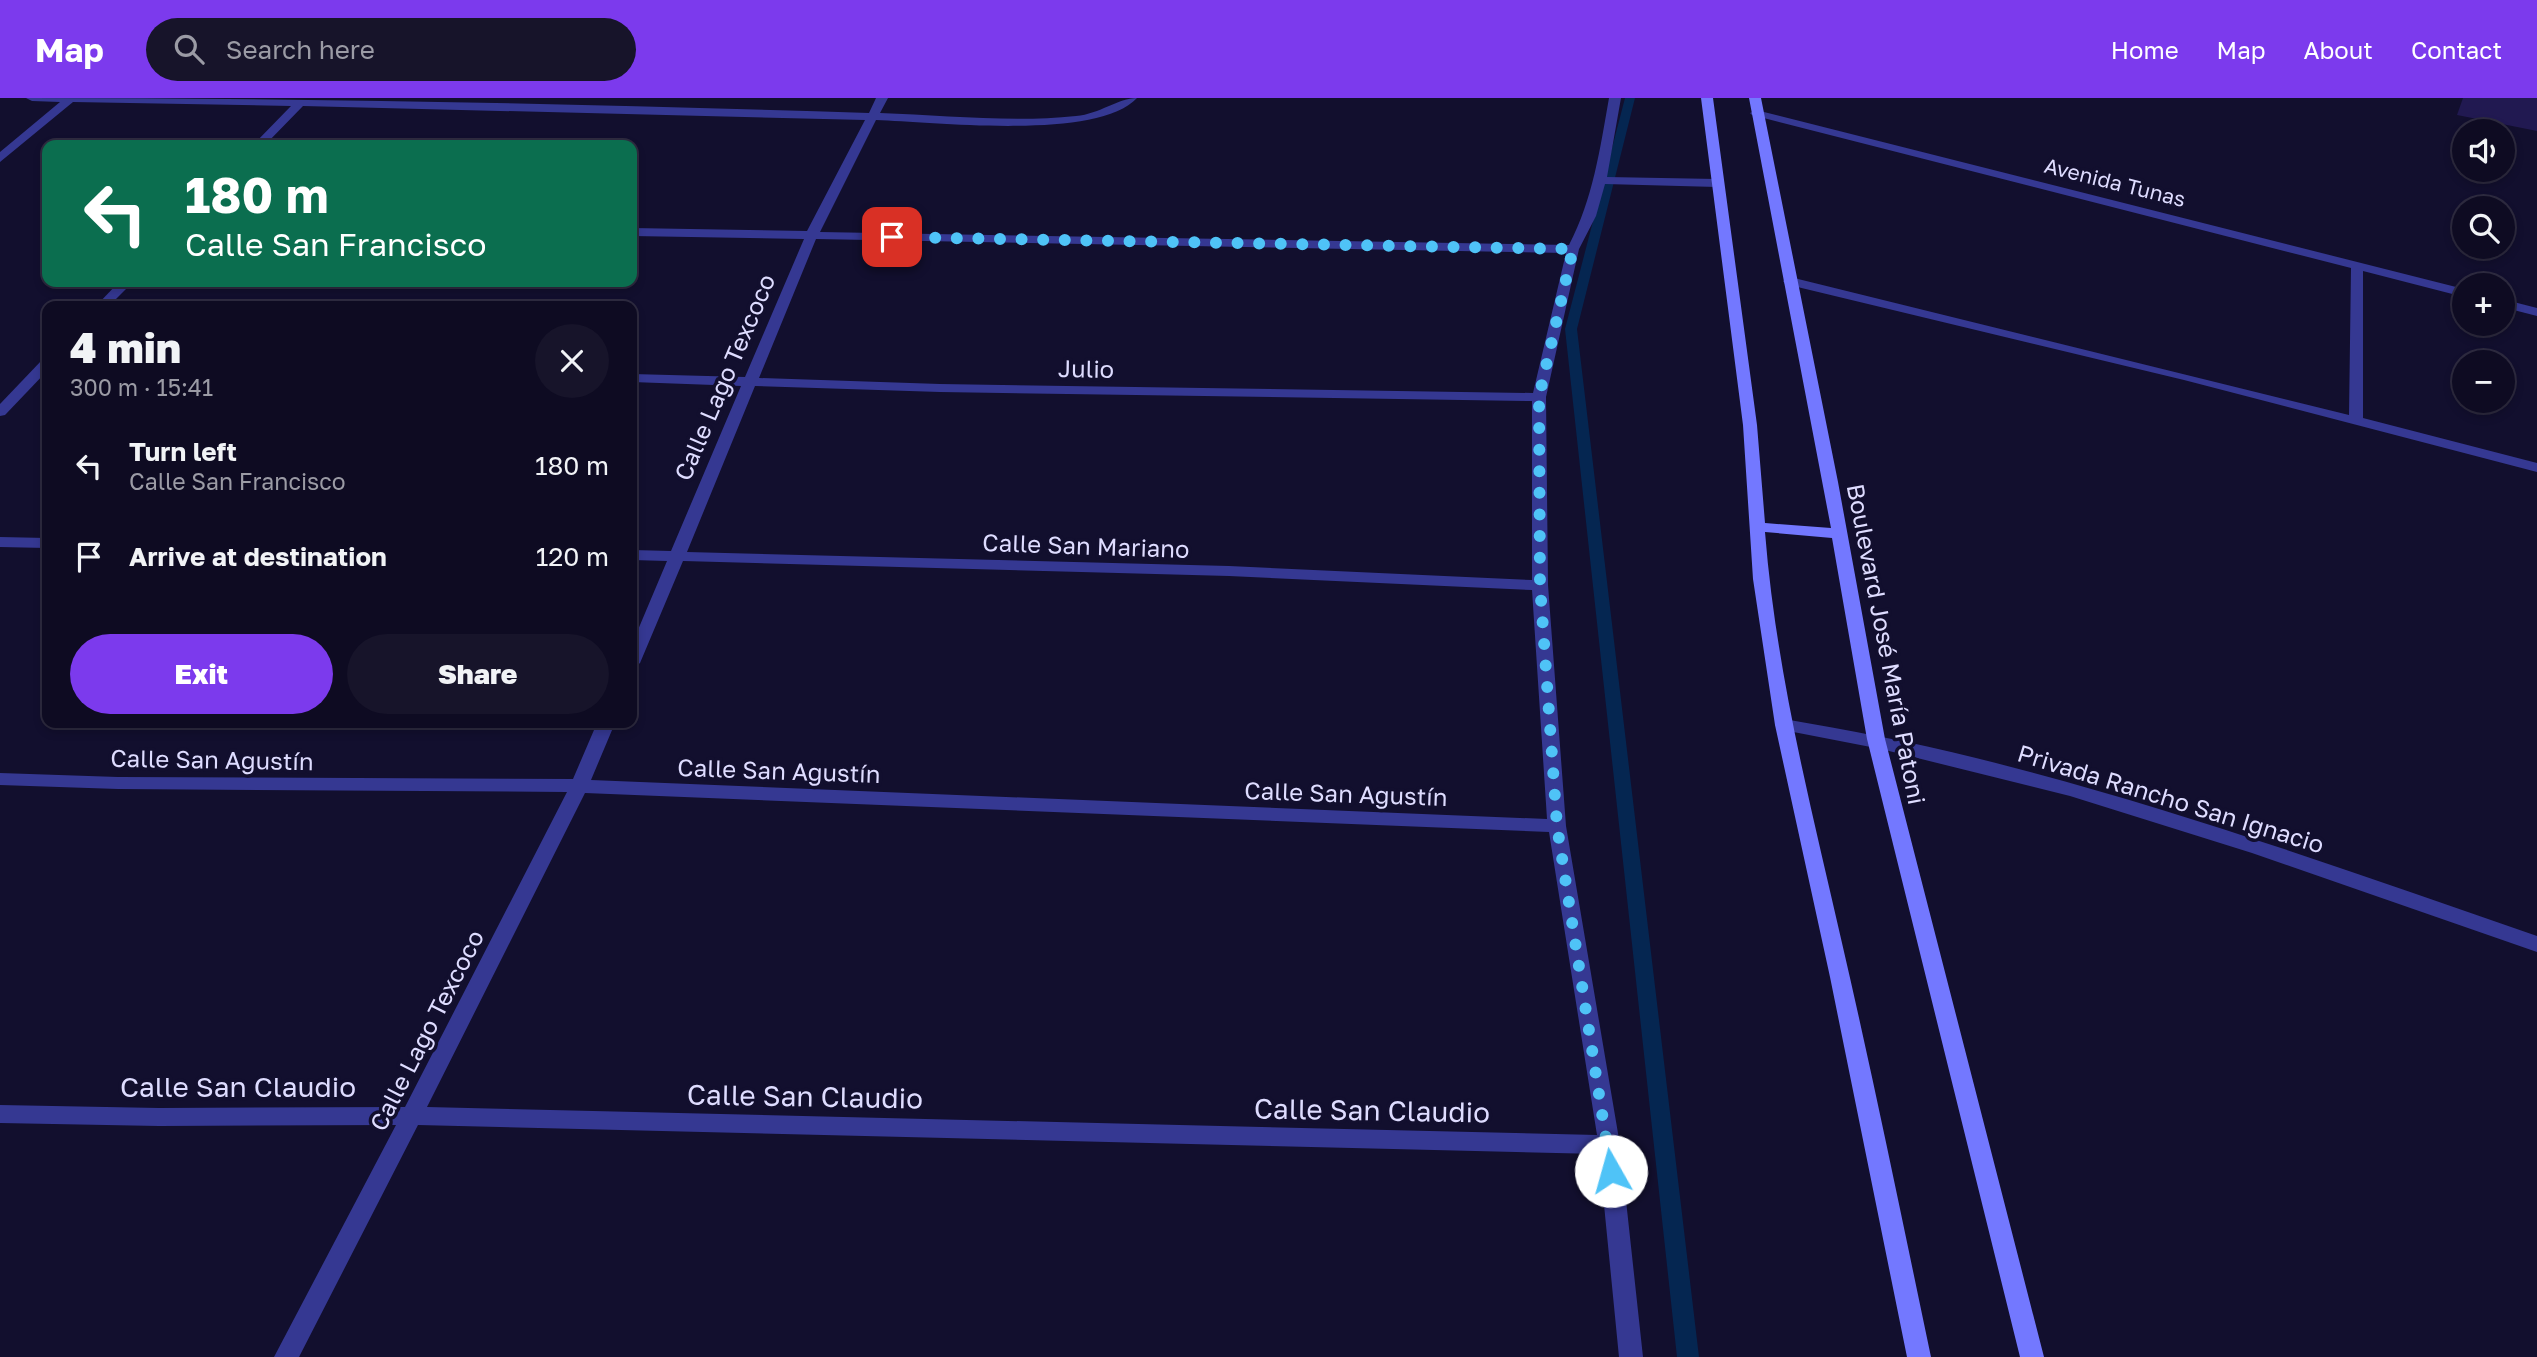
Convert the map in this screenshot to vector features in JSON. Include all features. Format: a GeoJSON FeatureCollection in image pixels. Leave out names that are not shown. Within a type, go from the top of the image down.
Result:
{"type":"FeatureCollection","features":[{"type":"Feature","properties":{"kind":"main road"},"geometry":{"type":"LineString","coordinates":[[1707,98],[1749,425],[1761,579],[1784,724],[1919,1357]]}},
{"type":"Feature","properties":{"kind":"main road","name":"Boulevard José María Patoni"},"geometry":{"type":"LineString","coordinates":[[1756,105],[1876,739],[2032,1357]]}},
{"type":"Feature","properties":{"kind":"main road"},"geometry":{"type":"LineString","coordinates":[[1757,527],[1839,534]]}},
{"type":"Feature","properties":{"kind":"street"},"geometry":{"type":"LineString","coordinates":[[32,98],[641,109],[1039,122],[1094,118],[1121,107],[1131,98]]}},
{"type":"Feature","properties":{"kind":"street"},"geometry":{"type":"LineString","coordinates":[[641,109],[649,98]]}},
{"type":"Feature","properties":{"kind":"street","name":"Calle Lago Texcoco"},"geometry":{"type":"LineString","coordinates":[[637,651],[811,236],[882,98]]}},
{"type":"Feature","properties":{"kind":"street"},"geometry":{"type":"LineString","coordinates":[[1615,98],[1602,180],[1590,216],[1573,249],[1539,397],[1540,585],[1557,826],[1609,1145],[1631,1357]]}},
{"type":"Feature","properties":{"kind":"street"},"geometry":{"type":"LineString","coordinates":[[0,158],[70,99]]}},
{"type":"Feature","properties":{"kind":"street"},"geometry":{"type":"LineString","coordinates":[[264,140],[299,104]]}},
{"type":"Feature","properties":{"kind":"street","name":"Avenida Tunas"},"geometry":{"type":"LineString","coordinates":[[1756,105],[2452,290]]}},
{"type":"Feature","properties":{"kind":"street"},"geometry":{"type":"LineString","coordinates":[[1602,180],[1717,183]]}},
{"type":"Feature","properties":{"kind":"street"},"geometry":{"type":"LineString","coordinates":[[637,232],[1573,249]]}},
{"type":"Feature","properties":{"kind":"street"},"geometry":{"type":"LineString","coordinates":[[2356,421],[2357,265]]}},
{"type":"Feature","properties":{"kind":"street"},"geometry":{"type":"LineString","coordinates":[[1790,281],[2187,377],[2537,468]]}},
{"type":"Feature","properties":{"kind":"street"},"geometry":{"type":"LineString","coordinates":[[107,301],[121,287]]}},
{"type":"Feature","properties":{"kind":"street"},"geometry":{"type":"LineString","coordinates":[[2515,306],[2537,312]]}},
{"type":"Feature","properties":{"kind":"street"},"geometry":{"type":"LineString","coordinates":[[0,412],[42,368]]}},
{"type":"Feature","properties":{"kind":"street","name":"Julio"},"geometry":{"type":"LineString","coordinates":[[637,379],[1539,397]]}},
{"type":"Feature","properties":{"kind":"street"},"geometry":{"type":"LineString","coordinates":[[0,542],[42,543]]}},
{"type":"Feature","properties":{"kind":"street","name":"Calle San Mariano"},"geometry":{"type":"LineString","coordinates":[[637,555],[1229,571],[1540,585]]}},
{"type":"Feature","properties":{"kind":"street","name":"Privada Rancho San Ignacio"},"geometry":{"type":"LineString","coordinates":[[1784,724],[1876,739],[2077,791],[2257,848],[2537,944]]}},
{"type":"Feature","properties":{"kind":"street","name":"Calle Lago Texcoco"},"geometry":{"type":"LineString","coordinates":[[286,1357],[337,1263],[579,786],[604,728]]}},
{"type":"Feature","properties":{"kind":"street","name":"Calle San Agustín"},"geometry":{"type":"LineString","coordinates":[[0,779],[118,783],[579,786],[1557,826]]}},
{"type":"Feature","properties":{"kind":"street","name":"Calle San Claudio"},"geometry":{"type":"LineString","coordinates":[[0,1114],[159,1117],[411,1116],[1609,1145]]}},
{"type":"Feature","properties":{"kind":"building"},"geometry":{"type":"Polygon","coordinates":[[[2463,98],[2537,98],[2537,131],[2515,127],[2515,119],[2477,119],[2457,115],[2463,98]]]}},
{"type":"Feature","properties":{"kind":"waterway"},"geometry":{"type":"LineString","coordinates":[[1630,98],[1571,329],[1688,1357]]}},
{"type":"Feature","properties":{"kind":"route"},"geometry":{"type":"LineString","coordinates":[[892,237],[1573,249],[1539,397],[1540,585],[1557,826],[1611,1171]]}}]}
